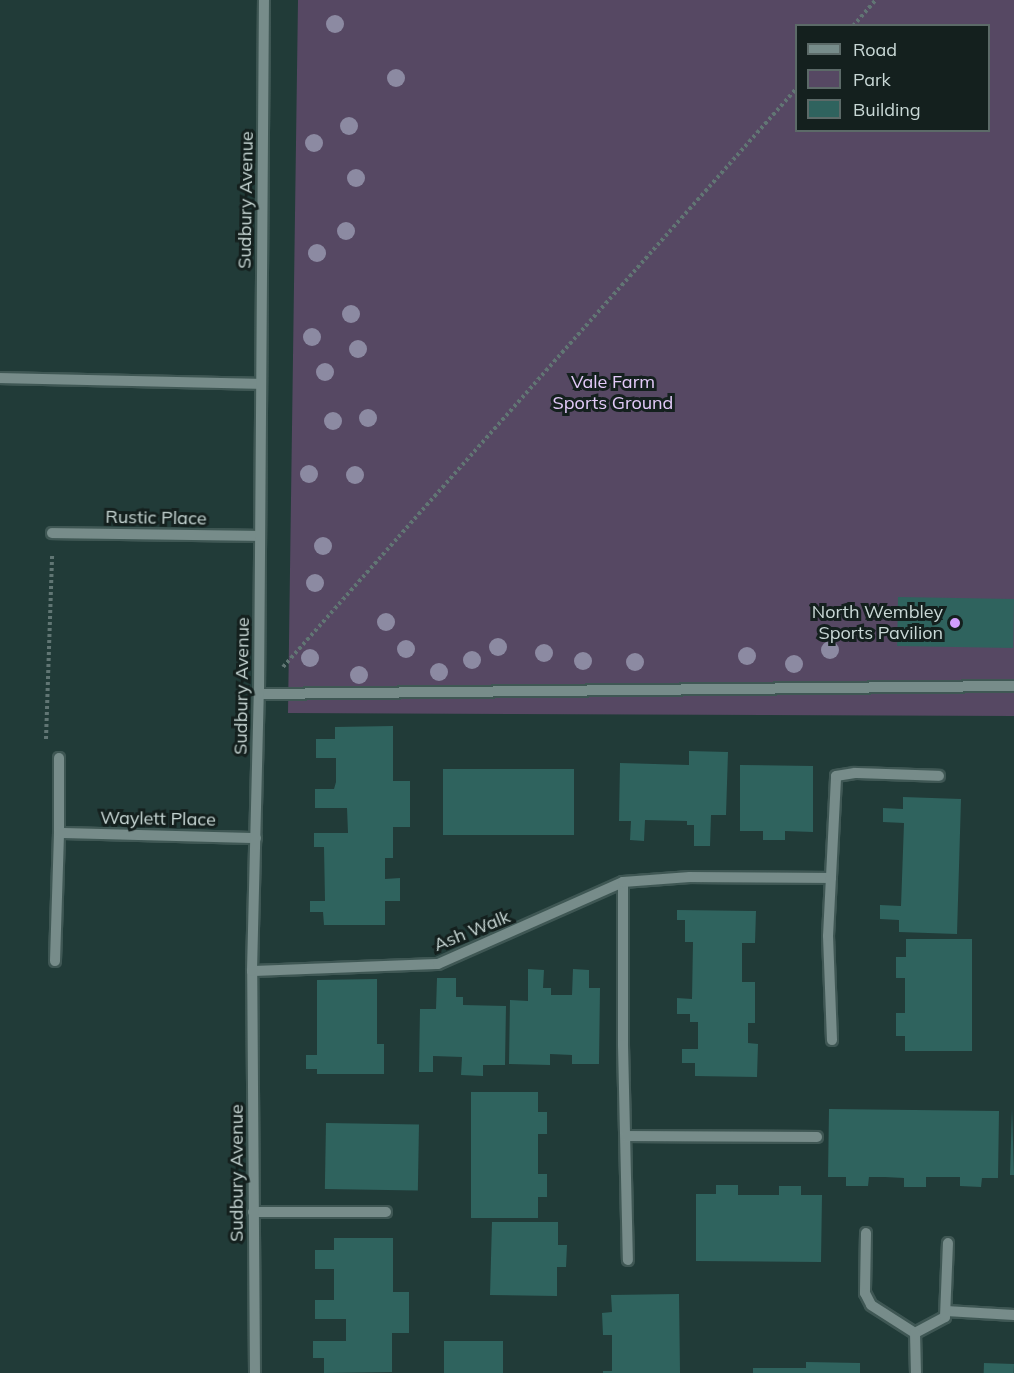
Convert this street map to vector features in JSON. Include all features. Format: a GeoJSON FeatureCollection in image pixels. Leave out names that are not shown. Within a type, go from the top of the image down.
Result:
{"type":"FeatureCollection","features":[{"type":"Feature","properties":{"kind":"street","name":"Sudbury Avenue"},"geometry":{"type":"LineString","coordinates":[[255,1373],[252,971],[259,694],[264,0]]}},
{"type":"Feature","properties":{"kind":"street"},"geometry":{"type":"LineString","coordinates":[[0,378],[261,384]]}},
{"type":"Feature","properties":{"kind":"street","name":"Rustic Place"},"geometry":{"type":"LineString","coordinates":[[52,533],[260,536]]}},
{"type":"Feature","properties":{"kind":"street"},"geometry":{"type":"LineString","coordinates":[[259,694],[1014,686]]}},
{"type":"Feature","properties":{"kind":"street"},"geometry":{"type":"LineString","coordinates":[[55,961],[59,758]]}},
{"type":"Feature","properties":{"kind":"street"},"geometry":{"type":"LineString","coordinates":[[832,1040],[828,936],[836,776],[855,773],[939,776]]}},
{"type":"Feature","properties":{"kind":"street","name":"Waylett Place"},"geometry":{"type":"LineString","coordinates":[[59,833],[256,838]]}},
{"type":"Feature","properties":{"kind":"street","name":"Ash Walk"},"geometry":{"type":"LineString","coordinates":[[252,971],[438,964],[623,882],[690,877],[831,878]]}},
{"type":"Feature","properties":{"kind":"street"},"geometry":{"type":"LineString","coordinates":[[623,882],[628,1260]]}},
{"type":"Feature","properties":{"kind":"street"},"geometry":{"type":"LineString","coordinates":[[626,1136],[817,1137]]}},
{"type":"Feature","properties":{"kind":"street"},"geometry":{"type":"LineString","coordinates":[[254,1212],[386,1212]]}},
{"type":"Feature","properties":{"kind":"street"},"geometry":{"type":"LineString","coordinates":[[866,1233],[865,1293],[871,1305],[915,1333]]}},
{"type":"Feature","properties":{"kind":"street"},"geometry":{"type":"LineString","coordinates":[[915,1333],[941,1320],[946,1311],[948,1243]]}},
{"type":"Feature","properties":{"kind":"street"},"geometry":{"type":"LineString","coordinates":[[946,1311],[1014,1315]]}},
{"type":"Feature","properties":{"kind":"street"},"geometry":{"type":"LineString","coordinates":[[915,1333],[916,1373]]}},
{"type":"Feature","properties":{"kind":"path"},"geometry":{"type":"LineString","coordinates":[[855,24],[876,0]]}},
{"type":"Feature","properties":{"kind":"path"},"geometry":{"type":"LineString","coordinates":[[259,694],[795,90]]}},
{"type":"Feature","properties":{"kind":"path"},"geometry":{"type":"LineString","coordinates":[[52,533],[46,744],[59,758]]}},
{"type":"Feature","properties":{"kind":"green space","name":"Vale Farm Sports Ground"},"geometry":{"type":"Polygon","coordinates":[[[298,0],[1014,0],[1014,716],[288,713],[298,0]]]}},
{"type":"Feature","properties":{"kind":"building","name":"North Wembley Sports Pavilion"},"geometry":{"type":"Polygon","coordinates":[[[898,597],[1014,599],[1013,648],[897,646],[898,597]]]}},
{"type":"Feature","properties":{"kind":"building"},"geometry":{"type":"Polygon","coordinates":[[[393,726],[393,781],[410,781],[410,827],[393,827],[393,858],[385,858],[385,879],[400,878],[400,901],[385,901],[385,925],[324,925],[323,912],[310,912],[310,901],[325,901],[324,847],[314,847],[314,833],[348,833],[347,808],[315,808],[315,789],[334,789],[336,782],[336,758],[316,758],[316,739],[335,739],[335,727],[393,726]]]}},
{"type":"Feature","properties":{"kind":"building"},"geometry":{"type":"Polygon","coordinates":[[[689,751],[728,752],[726,815],[711,815],[710,846],[694,846],[694,825],[687,825],[687,821],[645,820],[644,841],[630,840],[631,821],[619,821],[620,763],[689,765],[689,751]]]}},
{"type":"Feature","properties":{"kind":"building"},"geometry":{"type":"Polygon","coordinates":[[[740,765],[813,766],[813,832],[785,831],[785,840],[763,840],[763,831],[740,831],[740,765]]]}},
{"type":"Feature","properties":{"kind":"building"},"geometry":{"type":"Polygon","coordinates":[[[443,769],[574,769],[574,835],[443,835],[443,769]]]}},
{"type":"Feature","properties":{"kind":"building"},"geometry":{"type":"Polygon","coordinates":[[[903,797],[961,799],[957,934],[899,932],[899,920],[880,919],[880,905],[901,906],[904,823],[883,822],[883,808],[903,809],[903,797]]]}},
{"type":"Feature","properties":{"kind":"building"},"geometry":{"type":"Polygon","coordinates":[[[677,910],[756,911],[755,943],[742,943],[742,982],[755,982],[755,1023],[748,1023],[748,1043],[758,1044],[757,1077],[695,1076],[695,1063],[682,1063],[682,1049],[698,1049],[698,1022],[690,1022],[690,1014],[677,1014],[677,998],[692,999],[693,942],[685,942],[685,920],[677,920],[677,910]]]}},
{"type":"Feature","properties":{"kind":"building"},"geometry":{"type":"Polygon","coordinates":[[[906,939],[972,939],[972,1051],[905,1051],[905,1036],[896,1036],[896,1013],[905,1013],[905,978],[896,978],[896,957],[906,957],[906,939]]]}},
{"type":"Feature","properties":{"kind":"building"},"geometry":{"type":"Polygon","coordinates":[[[528,969],[544,970],[543,988],[551,988],[551,995],[572,995],[573,969],[589,970],[589,988],[600,988],[599,1064],[572,1064],[572,1055],[550,1054],[550,1065],[509,1064],[510,1000],[528,1001],[528,969]]]}},
{"type":"Feature","properties":{"kind":"building"},"geometry":{"type":"Polygon","coordinates":[[[437,978],[456,978],[456,997],[463,997],[463,1005],[506,1006],[505,1065],[483,1065],[483,1076],[461,1075],[462,1057],[433,1056],[433,1072],[419,1072],[420,1009],[436,1009],[437,978]]]}},
{"type":"Feature","properties":{"kind":"building"},"geometry":{"type":"Polygon","coordinates":[[[377,979],[377,1044],[384,1044],[384,1074],[317,1074],[317,1069],[306,1069],[306,1055],[317,1055],[317,980],[377,979]]]}},
{"type":"Feature","properties":{"kind":"building"},"geometry":{"type":"Polygon","coordinates":[[[471,1092],[538,1092],[538,1112],[547,1112],[547,1134],[538,1134],[538,1174],[547,1174],[547,1197],[538,1197],[538,1218],[471,1218],[471,1092]]]}},
{"type":"Feature","properties":{"kind":"building"},"geometry":{"type":"Polygon","coordinates":[[[1012,1108],[1014,1175],[1010,1175],[1012,1108]]]}},
{"type":"Feature","properties":{"kind":"building"},"geometry":{"type":"Polygon","coordinates":[[[829,1109],[999,1111],[998,1178],[982,1178],[981,1187],[960,1186],[960,1177],[926,1177],[926,1187],[904,1187],[904,1178],[885,1177],[869,1177],[868,1186],[846,1186],[846,1177],[828,1177],[829,1109]]]}},
{"type":"Feature","properties":{"kind":"building"},"geometry":{"type":"Polygon","coordinates":[[[326,1123],[419,1125],[418,1191],[325,1189],[326,1123]]]}},
{"type":"Feature","properties":{"kind":"building"},"geometry":{"type":"Polygon","coordinates":[[[716,1185],[738,1185],[738,1195],[779,1195],[779,1186],[801,1186],[801,1195],[822,1195],[821,1262],[696,1261],[696,1194],[716,1194],[716,1185]]]}},
{"type":"Feature","properties":{"kind":"building"},"geometry":{"type":"Polygon","coordinates":[[[492,1222],[558,1222],[558,1245],[567,1245],[566,1267],[557,1267],[557,1296],[490,1295],[492,1222]]]}},
{"type":"Feature","properties":{"kind":"building"},"geometry":{"type":"Polygon","coordinates":[[[334,1238],[393,1238],[393,1292],[409,1292],[409,1333],[392,1333],[392,1372],[324,1373],[324,1358],[313,1358],[313,1341],[346,1341],[346,1319],[315,1319],[315,1300],[334,1300],[334,1269],[315,1269],[315,1250],[334,1250],[334,1238]]]}},
{"type":"Feature","properties":{"kind":"building"},"geometry":{"type":"Polygon","coordinates":[[[679,1294],[680,1373],[603,1373],[603,1371],[612,1371],[612,1335],[603,1335],[602,1313],[612,1312],[611,1295],[679,1294]]]}},
{"type":"Feature","properties":{"kind":"building"},"geometry":{"type":"Polygon","coordinates":[[[444,1341],[503,1341],[503,1373],[444,1373],[444,1341]]]}},
{"type":"Feature","properties":{"kind":"building"},"geometry":{"type":"Polygon","coordinates":[[[806,1362],[860,1363],[860,1373],[753,1373],[753,1368],[806,1368],[806,1362]]]}},
{"type":"Feature","properties":{"kind":"building"},"geometry":{"type":"Polygon","coordinates":[[[984,1363],[1014,1364],[1014,1373],[984,1373],[984,1363]]]}},
{"type":"Feature","properties":{"kind":"place","name":"North Wembley Sports Pavilion"},"geometry":{"type":"Point","coordinates":[955,623]}}]}
